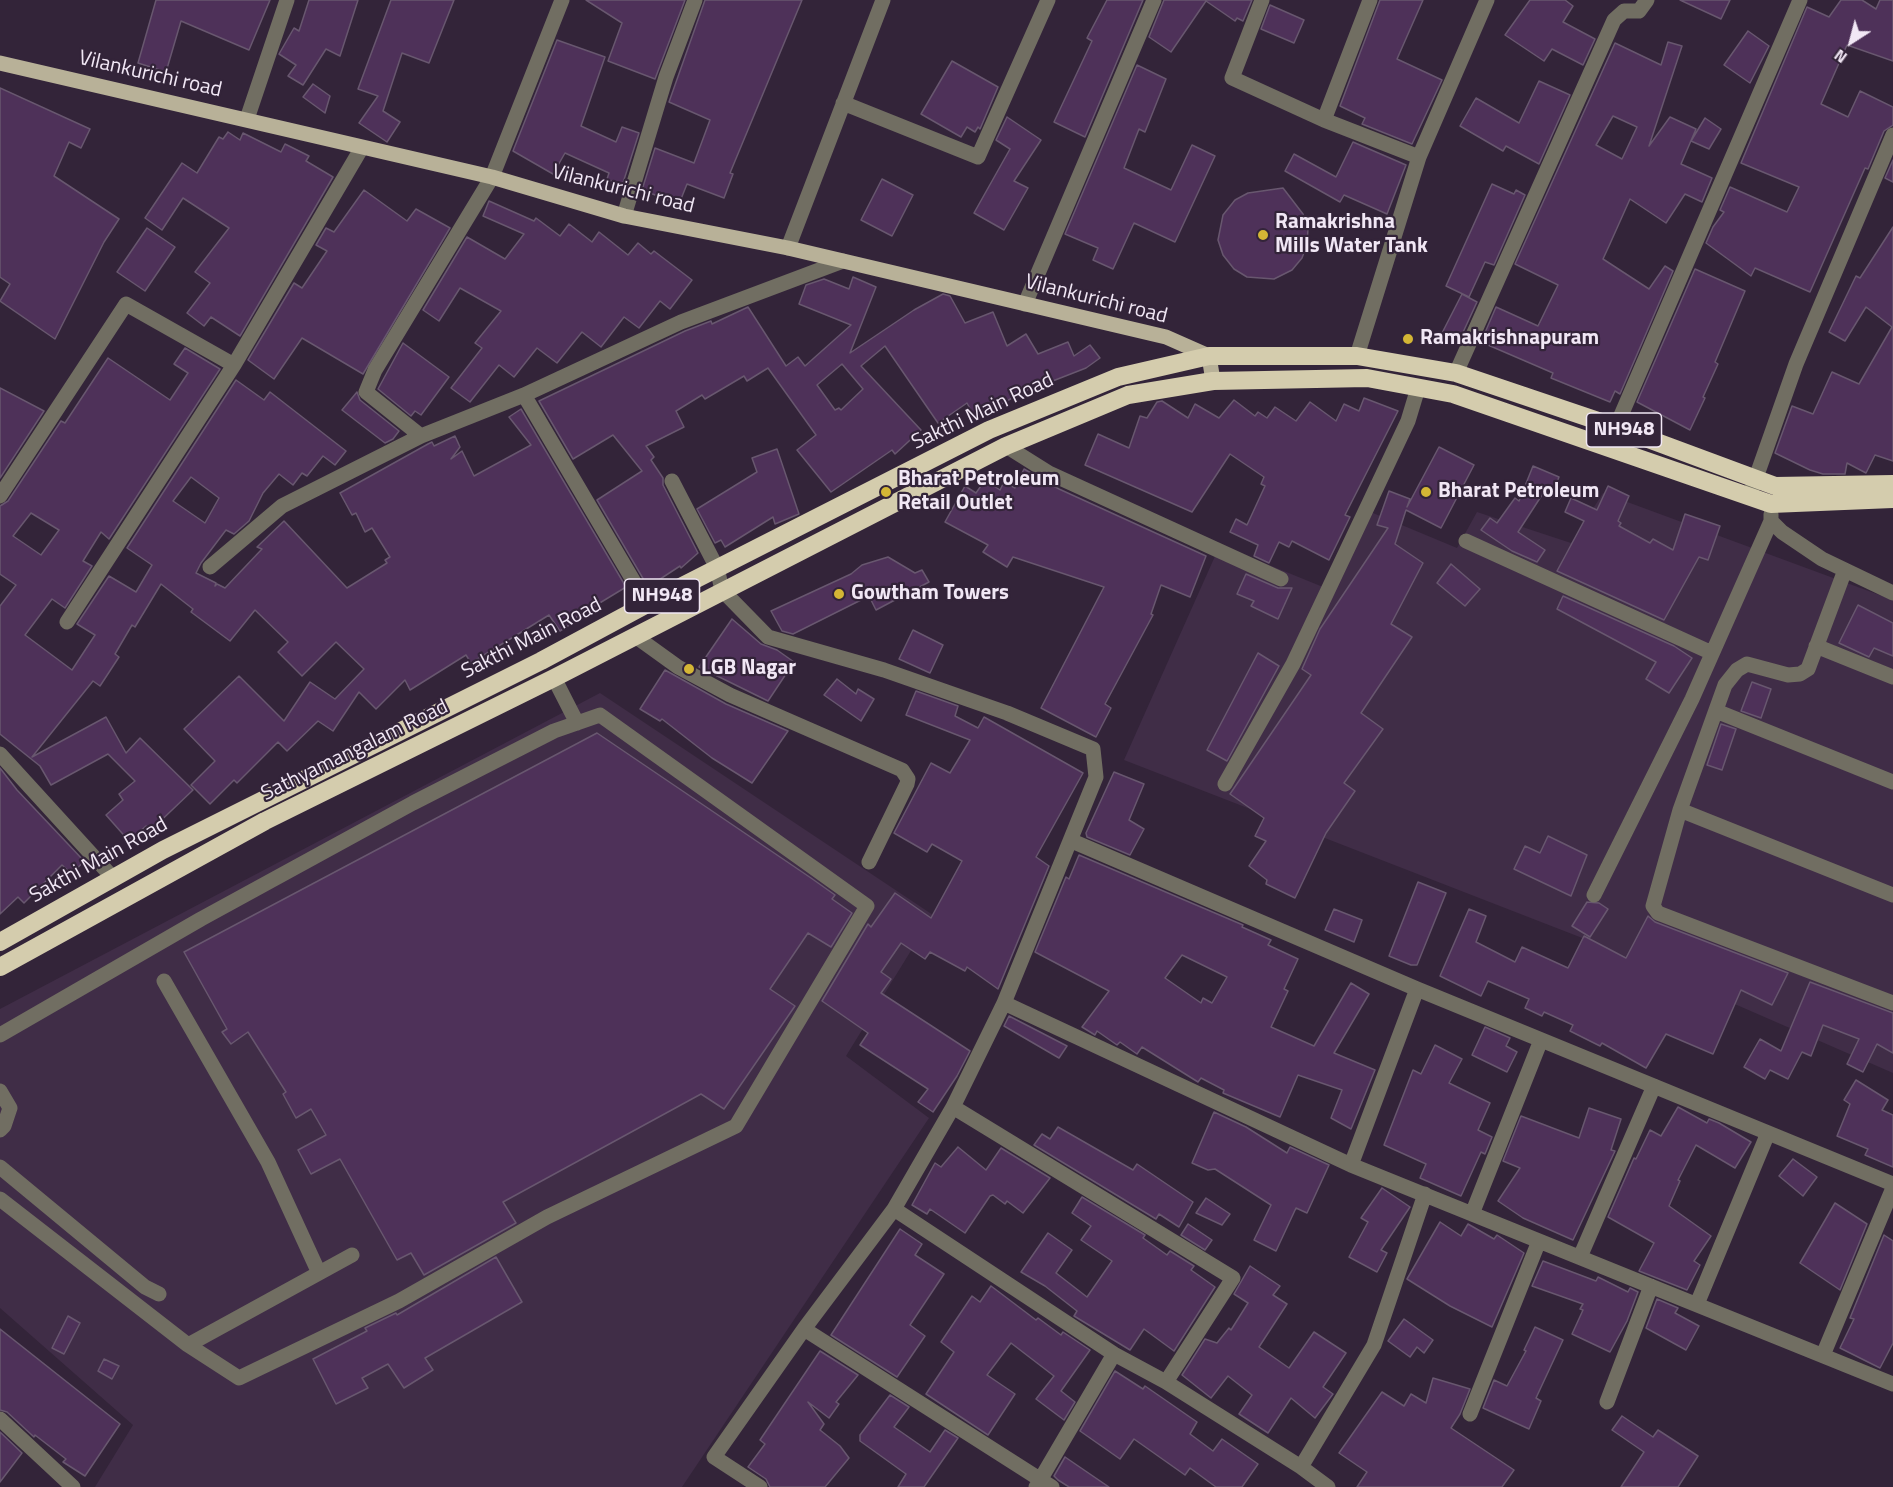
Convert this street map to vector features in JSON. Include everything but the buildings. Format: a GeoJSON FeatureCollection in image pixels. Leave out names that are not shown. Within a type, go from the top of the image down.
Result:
{"type":"FeatureCollection","features":[{"type":"Feature","properties":{"kind":"highway","name":"Sakthi Main Road"},"geometry":{"type":"LineString","coordinates":[[0,942],[163,850],[541,661],[646,604],[989,430],[1118,377],[1209,356],[1356,356],[1456,373],[1616,427],[1755,479],[1772,504],[1893,484]]}},
{"type":"Feature","properties":{"kind":"highway","name":"Sathyamangalam Road"},"geometry":{"type":"LineString","coordinates":[[0,967],[265,821],[554,678],[1006,446],[1128,395],[1213,381],[1367,378],[1453,394],[1772,504],[1893,499]]}},
{"type":"Feature","properties":{"kind":"main road","name":"Vilankurichi road"},"geometry":{"type":"LineString","coordinates":[[0,63],[248,119],[361,149],[492,177],[624,216],[788,248],[1166,337],[1209,356]]}},
{"type":"Feature","properties":{"kind":"main road"},"geometry":{"type":"LineString","coordinates":[[1209,356],[1213,381]]}},
{"type":"Feature","properties":{"kind":"street"},"geometry":{"type":"LineString","coordinates":[[248,119],[287,0]]}},
{"type":"Feature","properties":{"kind":"street"},"geometry":{"type":"LineString","coordinates":[[421,436],[366,392],[375,370],[492,177],[562,0]]}},
{"type":"Feature","properties":{"kind":"street"},"geometry":{"type":"LineString","coordinates":[[624,216],[666,77],[695,0]]}},
{"type":"Feature","properties":{"kind":"street"},"geometry":{"type":"LineString","coordinates":[[788,248],[883,0]]}},
{"type":"Feature","properties":{"kind":"street"},"geometry":{"type":"LineString","coordinates":[[843,103],[978,157],[1048,0]]}},
{"type":"Feature","properties":{"kind":"street"},"geometry":{"type":"LineString","coordinates":[[1025,304],[1154,0]]}},
{"type":"Feature","properties":{"kind":"street"},"geometry":{"type":"LineString","coordinates":[[1262,0],[1232,78],[1324,120],[1419,157]]}},
{"type":"Feature","properties":{"kind":"street"},"geometry":{"type":"LineString","coordinates":[[1324,120],[1370,0]]}},
{"type":"Feature","properties":{"kind":"street"},"geometry":{"type":"LineString","coordinates":[[1356,356],[1419,157],[1487,0]]}},
{"type":"Feature","properties":{"kind":"street"},"geometry":{"type":"LineString","coordinates":[[1456,373],[1614,20],[1624,11],[1639,10],[1647,0]]}},
{"type":"Feature","properties":{"kind":"street"},"geometry":{"type":"LineString","coordinates":[[1616,427],[1800,0]]}},
{"type":"Feature","properties":{"kind":"street"},"geometry":{"type":"LineString","coordinates":[[1749,497],[1796,364],[1893,135]]}},
{"type":"Feature","properties":{"kind":"street"},"geometry":{"type":"LineString","coordinates":[[67,622],[234,365],[361,149]]}},
{"type":"Feature","properties":{"kind":"street"},"geometry":{"type":"LineString","coordinates":[[210,567],[282,506],[421,436],[524,395],[681,322],[843,261]]}},
{"type":"Feature","properties":{"kind":"street"},"geometry":{"type":"LineString","coordinates":[[0,496],[126,304],[234,365]]}},
{"type":"Feature","properties":{"kind":"street"},"geometry":{"type":"LineString","coordinates":[[1225,784],[1293,664],[1403,432],[1418,388]]}},
{"type":"Feature","properties":{"kind":"street"},"geometry":{"type":"LineString","coordinates":[[524,395],[646,604]]}},
{"type":"Feature","properties":{"kind":"street"},"geometry":{"type":"LineString","coordinates":[[1006,446],[1049,473],[1281,579]]}},
{"type":"Feature","properties":{"kind":"street"},"geometry":{"type":"LineString","coordinates":[[672,481],[717,568],[722,590],[768,637],[884,670],[1007,713],[1093,749],[1096,777],[1072,841],[1004,1003],[953,1107],[894,1209],[804,1329],[714,1457],[760,1487]]}},
{"type":"Feature","properties":{"kind":"street"},"geometry":{"type":"LineString","coordinates":[[1772,504],[1782,532],[1822,559],[1893,593]]}},
{"type":"Feature","properties":{"kind":"street"},"geometry":{"type":"LineString","coordinates":[[1594,895],[1712,653],[1772,504]]}},
{"type":"Feature","properties":{"kind":"street"},"geometry":{"type":"LineString","coordinates":[[1466,541],[1712,653]]}},
{"type":"Feature","properties":{"kind":"street"},"geometry":{"type":"LineString","coordinates":[[1845,570],[1808,669],[1800,674],[1788,675],[1747,664],[1737,670],[1725,684],[1680,810],[1653,906],[1658,913],[1893,1003]]}},
{"type":"Feature","properties":{"kind":"street"},"geometry":{"type":"LineString","coordinates":[[636,636],[678,667],[730,695],[902,770],[908,779],[907,784],[869,862]]}},
{"type":"Feature","properties":{"kind":"street"},"geometry":{"type":"LineString","coordinates":[[1816,646],[1893,677]]}},
{"type":"Feature","properties":{"kind":"street"},"geometry":{"type":"LineString","coordinates":[[554,678],[577,723]]}},
{"type":"Feature","properties":{"kind":"street"},"geometry":{"type":"LineString","coordinates":[[1716,711],[1893,782]]}},
{"type":"Feature","properties":{"kind":"street"},"geometry":{"type":"LineString","coordinates":[[0,1035],[201,919],[413,803],[554,731],[600,716],[867,906],[736,1126],[547,1217],[399,1301],[239,1378],[188,1345],[0,1199]]}},
{"type":"Feature","properties":{"kind":"street"},"geometry":{"type":"LineString","coordinates":[[0,754],[114,879]]}},
{"type":"Feature","properties":{"kind":"street"},"geometry":{"type":"LineString","coordinates":[[1680,810],[1893,895]]}},
{"type":"Feature","properties":{"kind":"street"},"geometry":{"type":"LineString","coordinates":[[1072,841],[1417,988],[1893,1186],[1823,1356]]}},
{"type":"Feature","properties":{"kind":"street"},"geometry":{"type":"LineString","coordinates":[[164,981],[268,1162],[319,1273]]}},
{"type":"Feature","properties":{"kind":"street"},"geometry":{"type":"LineString","coordinates":[[1351,1165],[1417,988]]}},
{"type":"Feature","properties":{"kind":"street"},"geometry":{"type":"LineString","coordinates":[[1004,1003],[1351,1165],[1893,1384]]}},
{"type":"Feature","properties":{"kind":"street"},"geometry":{"type":"LineString","coordinates":[[1472,1214],[1541,1040]]}},
{"type":"Feature","properties":{"kind":"street"},"geometry":{"type":"LineString","coordinates":[[1580,1257],[1654,1086]]}},
{"type":"Feature","properties":{"kind":"street"},"geometry":{"type":"LineString","coordinates":[[0,1091],[10,1108],[4,1126],[0,1130]]}},
{"type":"Feature","properties":{"kind":"street"},"geometry":{"type":"LineString","coordinates":[[953,1107],[1233,1278],[1166,1382]]}},
{"type":"Feature","properties":{"kind":"street"},"geometry":{"type":"LineString","coordinates":[[1697,1304],[1768,1133]]}},
{"type":"Feature","properties":{"kind":"street"},"geometry":{"type":"LineString","coordinates":[[0,1167],[145,1287],[159,1294]]}},
{"type":"Feature","properties":{"kind":"street"},"geometry":{"type":"LineString","coordinates":[[1301,1467],[1374,1345],[1425,1194]]}},
{"type":"Feature","properties":{"kind":"street"},"geometry":{"type":"LineString","coordinates":[[894,1209],[1114,1354],[1166,1382],[1301,1467],[1328,1487]]}},
{"type":"Feature","properties":{"kind":"street"},"geometry":{"type":"LineString","coordinates":[[1470,1414],[1539,1241]]}},
{"type":"Feature","properties":{"kind":"street"},"geometry":{"type":"LineString","coordinates":[[188,1345],[352,1255]]}},
{"type":"Feature","properties":{"kind":"street"},"geometry":{"type":"LineString","coordinates":[[1607,1402],[1651,1286]]}},
{"type":"Feature","properties":{"kind":"street"},"geometry":{"type":"LineString","coordinates":[[804,1329],[1042,1484],[1114,1354]]}},
{"type":"Feature","properties":{"kind":"street"},"geometry":{"type":"LineString","coordinates":[[0,1419],[73,1487]]}},
{"type":"Feature","properties":{"kind":"shaded area"},"geometry":{"type":"Polygon","coordinates":[[[1603,493],[1893,600],[1893,1073],[1590,941],[1124,760],[1220,545],[1323,587],[1361,508],[1457,548],[1477,512],[1571,543],[1603,493]]]}},
{"type":"Feature","properties":{"kind":"shaded area"},"geometry":{"type":"Polygon","coordinates":[[[600,693],[933,915],[846,1056],[929,1118],[682,1487],[95,1487],[133,1425],[0,1308],[0,1009],[600,693]]]}},
{"type":"Feature","properties":{"kind":"place","name":"Ramakrishna Mills Water Tank"},"geometry":{"type":"Point","coordinates":[1263,235]}},
{"type":"Feature","properties":{"kind":"place","name":"Ramakrishnapuram"},"geometry":{"type":"Point","coordinates":[1408,339]}},
{"type":"Feature","properties":{"kind":"place","name":"Bharat Petroleum Retail Outlet"},"geometry":{"type":"Point","coordinates":[886,492]}},
{"type":"Feature","properties":{"kind":"place","name":"Bharat Petroleum"},"geometry":{"type":"Point","coordinates":[1426,492]}},
{"type":"Feature","properties":{"kind":"place","name":"Gowtham Towers"},"geometry":{"type":"Point","coordinates":[839,594]}},
{"type":"Feature","properties":{"kind":"place","name":"LGB Nagar"},"geometry":{"type":"Point","coordinates":[689,669]}}]}
